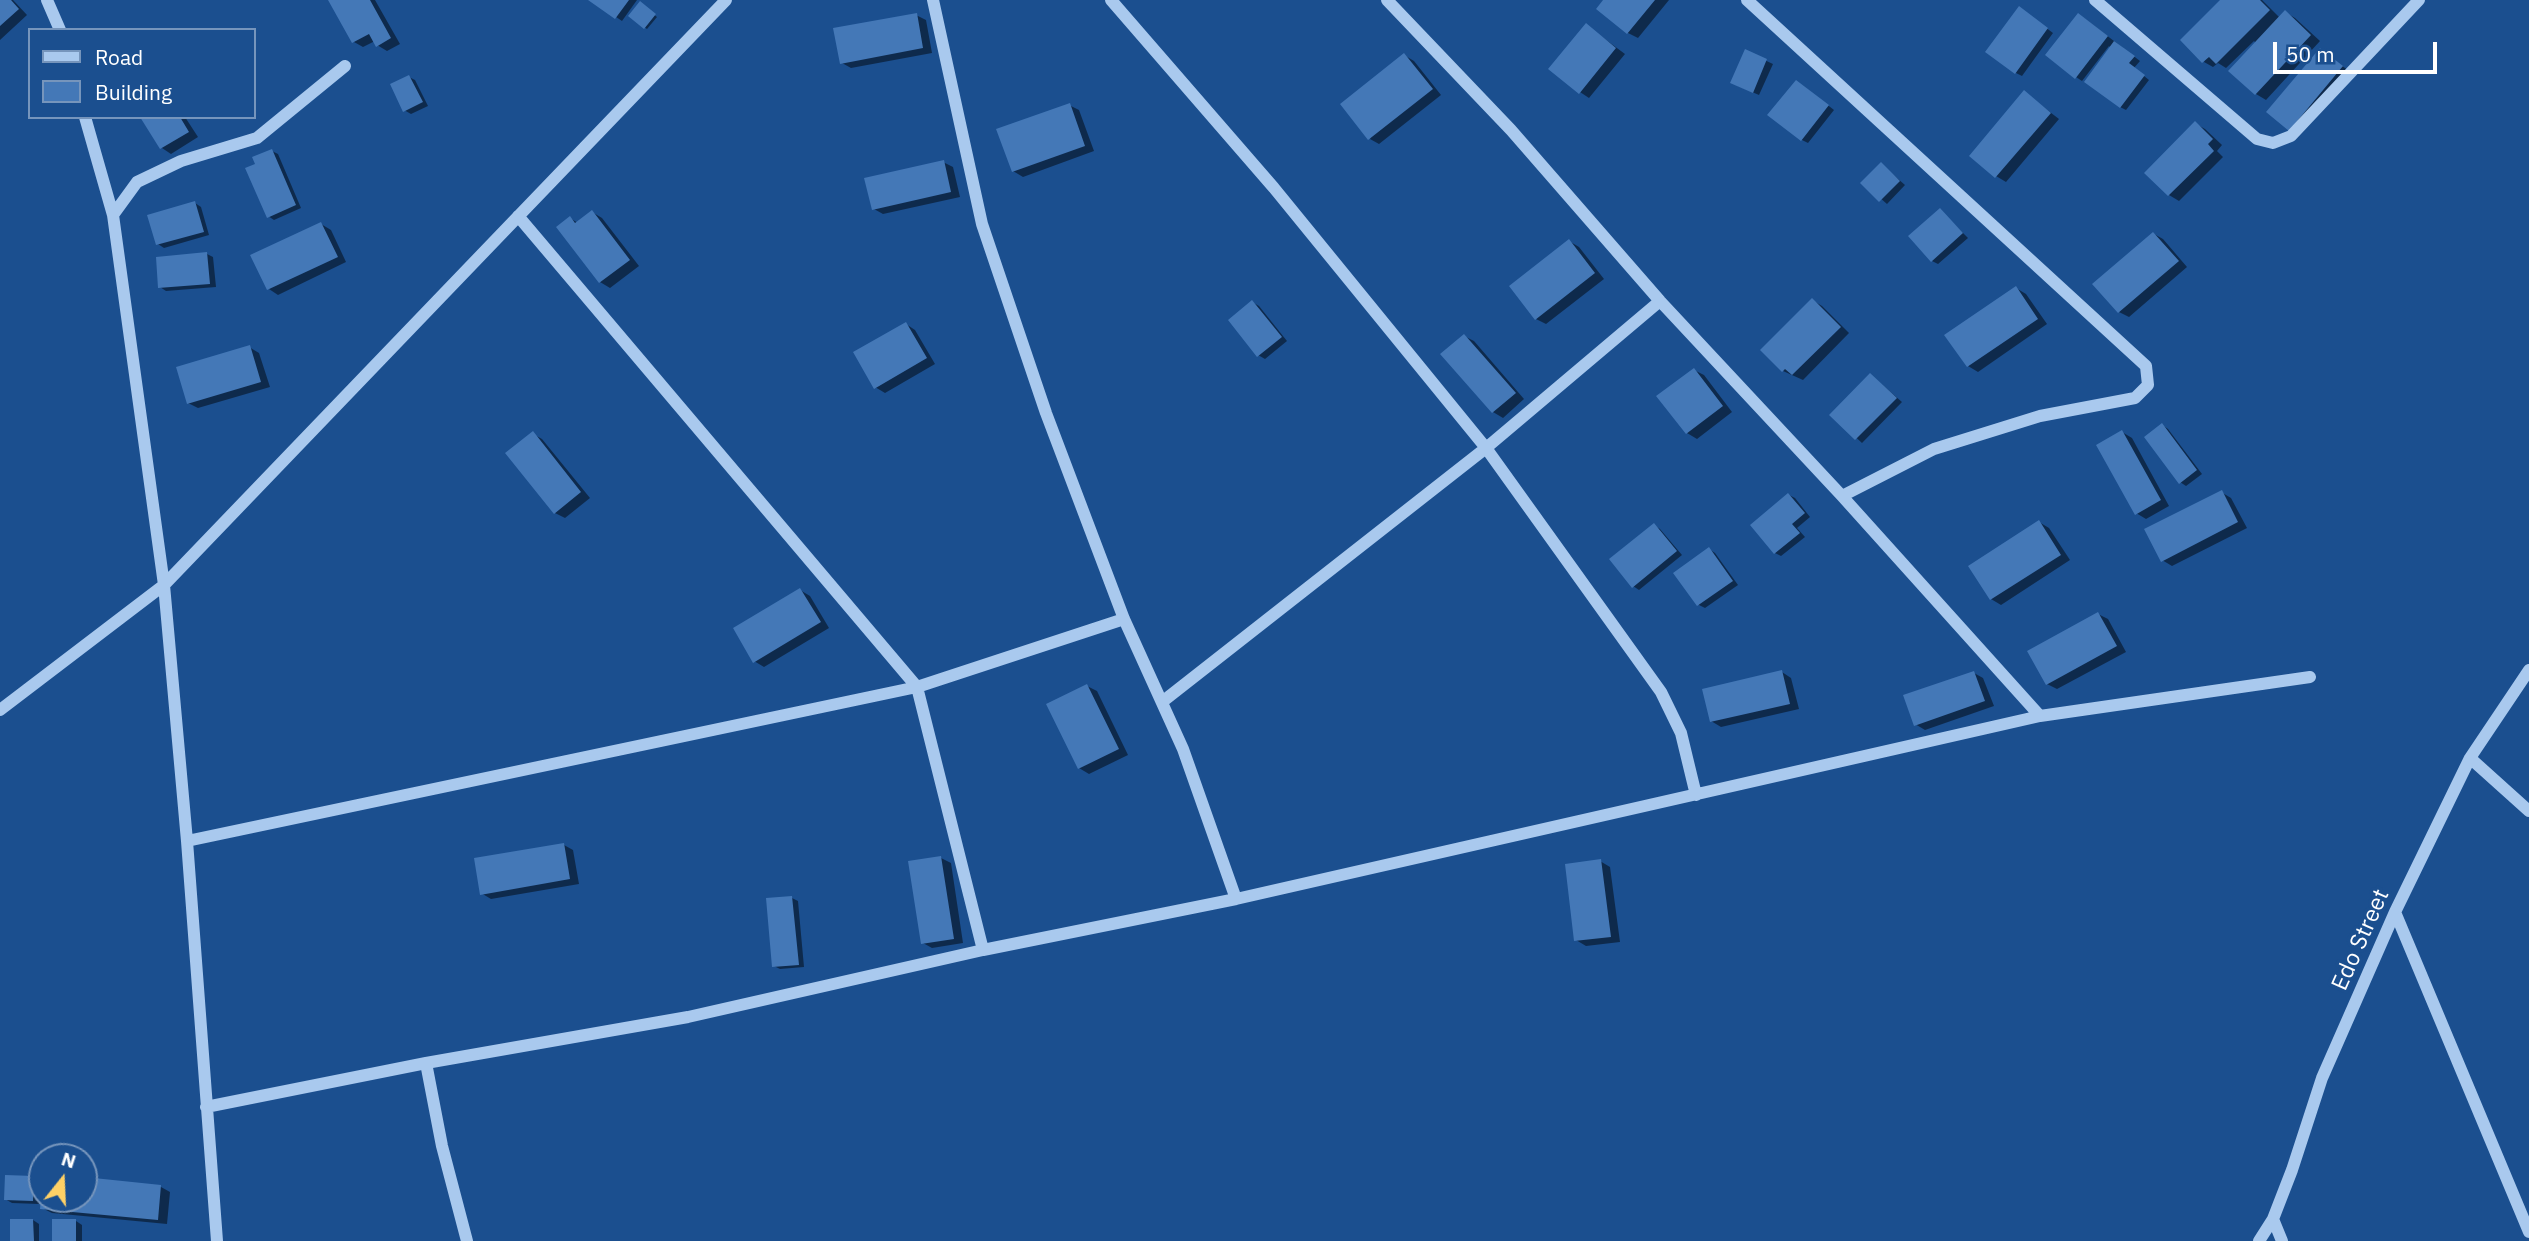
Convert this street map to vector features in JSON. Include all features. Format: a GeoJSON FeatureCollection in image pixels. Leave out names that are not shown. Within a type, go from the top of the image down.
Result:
{"type":"FeatureCollection","features":[{"type":"Feature","properties":{"kind":"street"},"geometry":{"type":"LineString","coordinates":[[47,0],[59,28]]}},
{"type":"Feature","properties":{"kind":"street"},"geometry":{"type":"LineString","coordinates":[[0,710],[164,585],[726,0]]}},
{"type":"Feature","properties":{"kind":"street"},"geometry":{"type":"LineString","coordinates":[[933,0],[982,224],[1046,413],[1124,619],[1183,749],[1236,899]]}},
{"type":"Feature","properties":{"kind":"street"},"geometry":{"type":"LineString","coordinates":[[1111,0],[1274,188],[1486,447],[1661,692],[1681,733],[1696,794]]}},
{"type":"Feature","properties":{"kind":"street"},"geometry":{"type":"LineString","coordinates":[[1387,0],[1511,130],[1660,302],[1842,496],[2040,716]]}},
{"type":"Feature","properties":{"kind":"street"},"geometry":{"type":"LineString","coordinates":[[1747,0],[2146,366],[2148,385],[2135,398],[2040,416],[1934,449],[1842,496]]}},
{"type":"Feature","properties":{"kind":"street"},"geometry":{"type":"LineString","coordinates":[[2095,0],[2257,139],[2273,143],[2291,136],[2419,0]]}},
{"type":"Feature","properties":{"kind":"street"},"geometry":{"type":"LineString","coordinates":[[113,215],[137,182],[181,161],[257,138],[345,66]]}},
{"type":"Feature","properties":{"kind":"street"},"geometry":{"type":"LineString","coordinates":[[86,119],[113,215],[164,585],[187,841],[217,1241]]}},
{"type":"Feature","properties":{"kind":"street"},"geometry":{"type":"LineString","coordinates":[[518,216],[917,687],[983,950]]}},
{"type":"Feature","properties":{"kind":"street"},"geometry":{"type":"LineString","coordinates":[[1162,702],[1486,447],[1660,302]]}},
{"type":"Feature","properties":{"kind":"street"},"geometry":{"type":"LineString","coordinates":[[187,841],[917,687],[1124,619]]}},
{"type":"Feature","properties":{"kind":"street","name":"Edo Street"},"geometry":{"type":"LineString","coordinates":[[2259,1241],[2273,1219],[2322,1079],[2395,912],[2470,758],[2529,670]]}},
{"type":"Feature","properties":{"kind":"street"},"geometry":{"type":"LineString","coordinates":[[206,1107],[426,1063],[688,1017],[983,950],[1236,899],[2040,716],[2310,677]]}},
{"type":"Feature","properties":{"kind":"street"},"geometry":{"type":"LineString","coordinates":[[2470,758],[2529,811]]}},
{"type":"Feature","properties":{"kind":"street"},"geometry":{"type":"LineString","coordinates":[[2395,912],[2529,1232]]}},
{"type":"Feature","properties":{"kind":"street"},"geometry":{"type":"LineString","coordinates":[[426,1063],[442,1146],[467,1241]]}},
{"type":"Feature","properties":{"kind":"street"},"geometry":{"type":"LineString","coordinates":[[2273,1219],[2282,1241]]}},
{"type":"Feature","properties":{"kind":"building"},"geometry":{"type":"Polygon","coordinates":[[[0,0],[11,0],[19,9],[0,26],[0,0]]]}},
{"type":"Feature","properties":{"kind":"building"},"geometry":{"type":"Polygon","coordinates":[[[328,0],[370,0],[391,38],[376,47],[369,34],[352,43],[328,0]]]}},
{"type":"Feature","properties":{"kind":"building"},"geometry":{"type":"Polygon","coordinates":[[[588,0],[629,0],[615,19],[588,0]]]}},
{"type":"Feature","properties":{"kind":"building"},"geometry":{"type":"Polygon","coordinates":[[[1603,0],[1655,0],[1627,34],[1596,9],[1603,0]]]}},
{"type":"Feature","properties":{"kind":"building"},"geometry":{"type":"Polygon","coordinates":[[[2220,0],[2260,0],[2270,10],[2216,64],[2209,57],[2202,63],[2180,40],[2220,0]]]}},
{"type":"Feature","properties":{"kind":"building"},"geometry":{"type":"Polygon","coordinates":[[[640,1],[656,14],[644,29],[628,16],[640,1]]]}},
{"type":"Feature","properties":{"kind":"building"},"geometry":{"type":"Polygon","coordinates":[[[2019,6],[2048,28],[2015,74],[1985,52],[2019,6]]]}},
{"type":"Feature","properties":{"kind":"building"},"geometry":{"type":"Polygon","coordinates":[[[2285,10],[2311,35],[2255,95],[2228,71],[2285,10]]]}},
{"type":"Feature","properties":{"kind":"building"},"geometry":{"type":"Polygon","coordinates":[[[917,13],[923,48],[840,64],[833,28],[917,13]]]}},
{"type":"Feature","properties":{"kind":"building"},"geometry":{"type":"Polygon","coordinates":[[[2078,13],[2108,36],[2075,79],[2045,55],[2078,13]]]}},
{"type":"Feature","properties":{"kind":"building"},"geometry":{"type":"Polygon","coordinates":[[[1586,23],[1616,48],[1579,94],[1548,69],[1586,23]]]}},
{"type":"Feature","properties":{"kind":"building"},"geometry":{"type":"Polygon","coordinates":[[[2114,41],[2135,56],[2129,63],[2145,75],[2120,108],[2084,82],[2114,41]]]}},
{"type":"Feature","properties":{"kind":"building"},"geometry":{"type":"Polygon","coordinates":[[[2320,48],[2343,66],[2289,131],[2266,112],[2320,48]]]}},
{"type":"Feature","properties":{"kind":"building"},"geometry":{"type":"Polygon","coordinates":[[[1745,49],[1767,59],[1753,93],[1730,83],[1745,49]]]}},
{"type":"Feature","properties":{"kind":"building"},"geometry":{"type":"Polygon","coordinates":[[[1404,53],[1433,89],[1368,140],[1340,104],[1404,53]]]}},
{"type":"Feature","properties":{"kind":"building"},"geometry":{"type":"Polygon","coordinates":[[[409,75],[423,102],[403,112],[390,84],[409,75]]]}},
{"type":"Feature","properties":{"kind":"building"},"geometry":{"type":"Polygon","coordinates":[[[1796,80],[1829,105],[1801,141],[1767,115],[1796,80]]]}},
{"type":"Feature","properties":{"kind":"building"},"geometry":{"type":"Polygon","coordinates":[[[2024,90],[2051,113],[1995,178],[1969,156],[2024,90]]]}},
{"type":"Feature","properties":{"kind":"building"},"geometry":{"type":"Polygon","coordinates":[[[1070,103],[1085,146],[1012,172],[996,129],[1070,103]]]}},
{"type":"Feature","properties":{"kind":"building"},"geometry":{"type":"Polygon","coordinates":[[[141,119],[181,119],[189,132],[160,149],[141,119]]]}},
{"type":"Feature","properties":{"kind":"building"},"geometry":{"type":"Polygon","coordinates":[[[2195,121],[2213,139],[2208,144],[2214,151],[2168,196],[2144,173],[2195,121]]]}},
{"type":"Feature","properties":{"kind":"building"},"geometry":{"type":"Polygon","coordinates":[[[272,149],[296,205],[267,218],[245,168],[255,164],[252,157],[272,149]]]}},
{"type":"Feature","properties":{"kind":"building"},"geometry":{"type":"Polygon","coordinates":[[[944,160],[951,192],[872,210],[864,178],[944,160]]]}},
{"type":"Feature","properties":{"kind":"building"},"geometry":{"type":"Polygon","coordinates":[[[1881,162],[1900,181],[1879,202],[1860,183],[1881,162]]]}},
{"type":"Feature","properties":{"kind":"building"},"geometry":{"type":"Polygon","coordinates":[[[195,201],[204,232],[156,245],[147,215],[195,201]]]}},
{"type":"Feature","properties":{"kind":"building"},"geometry":{"type":"Polygon","coordinates":[[[1940,208],[1963,233],[1931,262],[1908,236],[1940,208]]]}},
{"type":"Feature","properties":{"kind":"building"},"geometry":{"type":"Polygon","coordinates":[[[592,210],[630,260],[599,283],[556,227],[570,216],[575,223],[592,210]]]}},
{"type":"Feature","properties":{"kind":"building"},"geometry":{"type":"Polygon","coordinates":[[[321,222],[338,257],[267,290],[250,255],[321,222]]]}},
{"type":"Feature","properties":{"kind":"building"},"geometry":{"type":"Polygon","coordinates":[[[2153,232],[2179,261],[2118,313],[2092,284],[2153,232]]]}},
{"type":"Feature","properties":{"kind":"building"},"geometry":{"type":"Polygon","coordinates":[[[1569,239],[1595,273],[1535,320],[1509,286],[1569,239]]]}},
{"type":"Feature","properties":{"kind":"building"},"geometry":{"type":"Polygon","coordinates":[[[207,252],[210,284],[158,288],[156,257],[207,252]]]}},
{"type":"Feature","properties":{"kind":"building"},"geometry":{"type":"Polygon","coordinates":[[[2016,286],[2038,319],[1967,367],[1944,335],[2016,286]]]}},
{"type":"Feature","properties":{"kind":"building"},"geometry":{"type":"Polygon","coordinates":[[[1812,298],[1841,327],[1792,375],[1785,369],[1782,372],[1760,350],[1812,298]]]}},
{"type":"Feature","properties":{"kind":"building"},"geometry":{"type":"Polygon","coordinates":[[[1252,300],[1282,337],[1257,357],[1228,320],[1252,300]]]}},
{"type":"Feature","properties":{"kind":"building"},"geometry":{"type":"Polygon","coordinates":[[[906,322],[927,358],[874,389],[853,352],[906,322]]]}},
{"type":"Feature","properties":{"kind":"building"},"geometry":{"type":"Polygon","coordinates":[[[1464,334],[1516,393],[1492,413],[1440,354],[1464,334]]]}},
{"type":"Feature","properties":{"kind":"building"},"geometry":{"type":"Polygon","coordinates":[[[250,345],[261,382],[187,404],[176,367],[250,345]]]}},
{"type":"Feature","properties":{"kind":"building"},"geometry":{"type":"Polygon","coordinates":[[[1694,368],[1723,406],[1686,434],[1656,396],[1694,368]]]}},
{"type":"Feature","properties":{"kind":"building"},"geometry":{"type":"Polygon","coordinates":[[[1870,373],[1897,398],[1855,440],[1829,415],[1870,373]]]}},
{"type":"Feature","properties":{"kind":"building"},"geometry":{"type":"Polygon","coordinates":[[[2162,423],[2197,470],[2179,484],[2144,437],[2162,423]]]}},
{"type":"Feature","properties":{"kind":"building"},"geometry":{"type":"Polygon","coordinates":[[[2122,430],[2161,500],[2135,515],[2096,445],[2122,430]]]}},
{"type":"Feature","properties":{"kind":"building"},"geometry":{"type":"Polygon","coordinates":[[[533,431],[581,492],[554,514],[505,453],[533,431]]]}},
{"type":"Feature","properties":{"kind":"building"},"geometry":{"type":"Polygon","coordinates":[[[2222,490],[2238,522],[2161,562],[2144,529],[2222,490]]]}},
{"type":"Feature","properties":{"kind":"building"},"geometry":{"type":"Polygon","coordinates":[[[1788,493],[1805,513],[1792,524],[1800,533],[1774,554],[1750,525],[1788,493]]]}},
{"type":"Feature","properties":{"kind":"building"},"geometry":{"type":"Polygon","coordinates":[[[2039,520],[2061,555],[1990,600],[1968,566],[2039,520]]]}},
{"type":"Feature","properties":{"kind":"building"},"geometry":{"type":"Polygon","coordinates":[[[1654,523],[1677,551],[1632,588],[1609,559],[1654,523]]]}},
{"type":"Feature","properties":{"kind":"building"},"geometry":{"type":"Polygon","coordinates":[[[1709,547],[1733,581],[1697,606],[1673,573],[1709,547]]]}},
{"type":"Feature","properties":{"kind":"building"},"geometry":{"type":"Polygon","coordinates":[[[800,588],[821,622],[753,663],[733,628],[800,588]]]}},
{"type":"Feature","properties":{"kind":"building"},"geometry":{"type":"Polygon","coordinates":[[[2098,612],[2117,646],[2046,685],[2027,651],[2098,612]]]}},
{"type":"Feature","properties":{"kind":"building"},"geometry":{"type":"Polygon","coordinates":[[[1782,670],[1790,704],[1710,722],[1702,689],[1782,670]]]}},
{"type":"Feature","properties":{"kind":"building"},"geometry":{"type":"Polygon","coordinates":[[[1974,671],[1985,701],[1914,726],[1903,695],[1974,671]]]}},
{"type":"Feature","properties":{"kind":"building"},"geometry":{"type":"Polygon","coordinates":[[[1087,684],[1119,749],[1078,769],[1046,704],[1087,684]]]}},
{"type":"Feature","properties":{"kind":"building"},"geometry":{"type":"Polygon","coordinates":[[[564,843],[570,879],[480,895],[474,858],[564,843]]]}},
{"type":"Feature","properties":{"kind":"building"},"geometry":{"type":"Polygon","coordinates":[[[941,856],[954,939],[921,944],[908,861],[941,856]]]}},
{"type":"Feature","properties":{"kind":"building"},"geometry":{"type":"Polygon","coordinates":[[[1601,859],[1611,937],[1574,941],[1565,864],[1601,859]]]}},
{"type":"Feature","properties":{"kind":"building"},"geometry":{"type":"Polygon","coordinates":[[[792,896],[799,965],[772,967],[766,898],[792,896]]]}},
{"type":"Feature","properties":{"kind":"building"},"geometry":{"type":"Polygon","coordinates":[[[5,1175],[28,1176],[28,1201],[4,1200],[5,1175]]]}},
{"type":"Feature","properties":{"kind":"building"},"geometry":{"type":"Polygon","coordinates":[[[98,1178],[161,1185],[158,1220],[83,1213],[98,1213],[98,1178]]]}},
{"type":"Feature","properties":{"kind":"building"},"geometry":{"type":"Polygon","coordinates":[[[10,1219],[33,1219],[34,1241],[10,1241],[10,1219]]]}},
{"type":"Feature","properties":{"kind":"building"},"geometry":{"type":"Polygon","coordinates":[[[52,1219],[76,1219],[76,1241],[52,1241],[52,1219]]]}}]}
